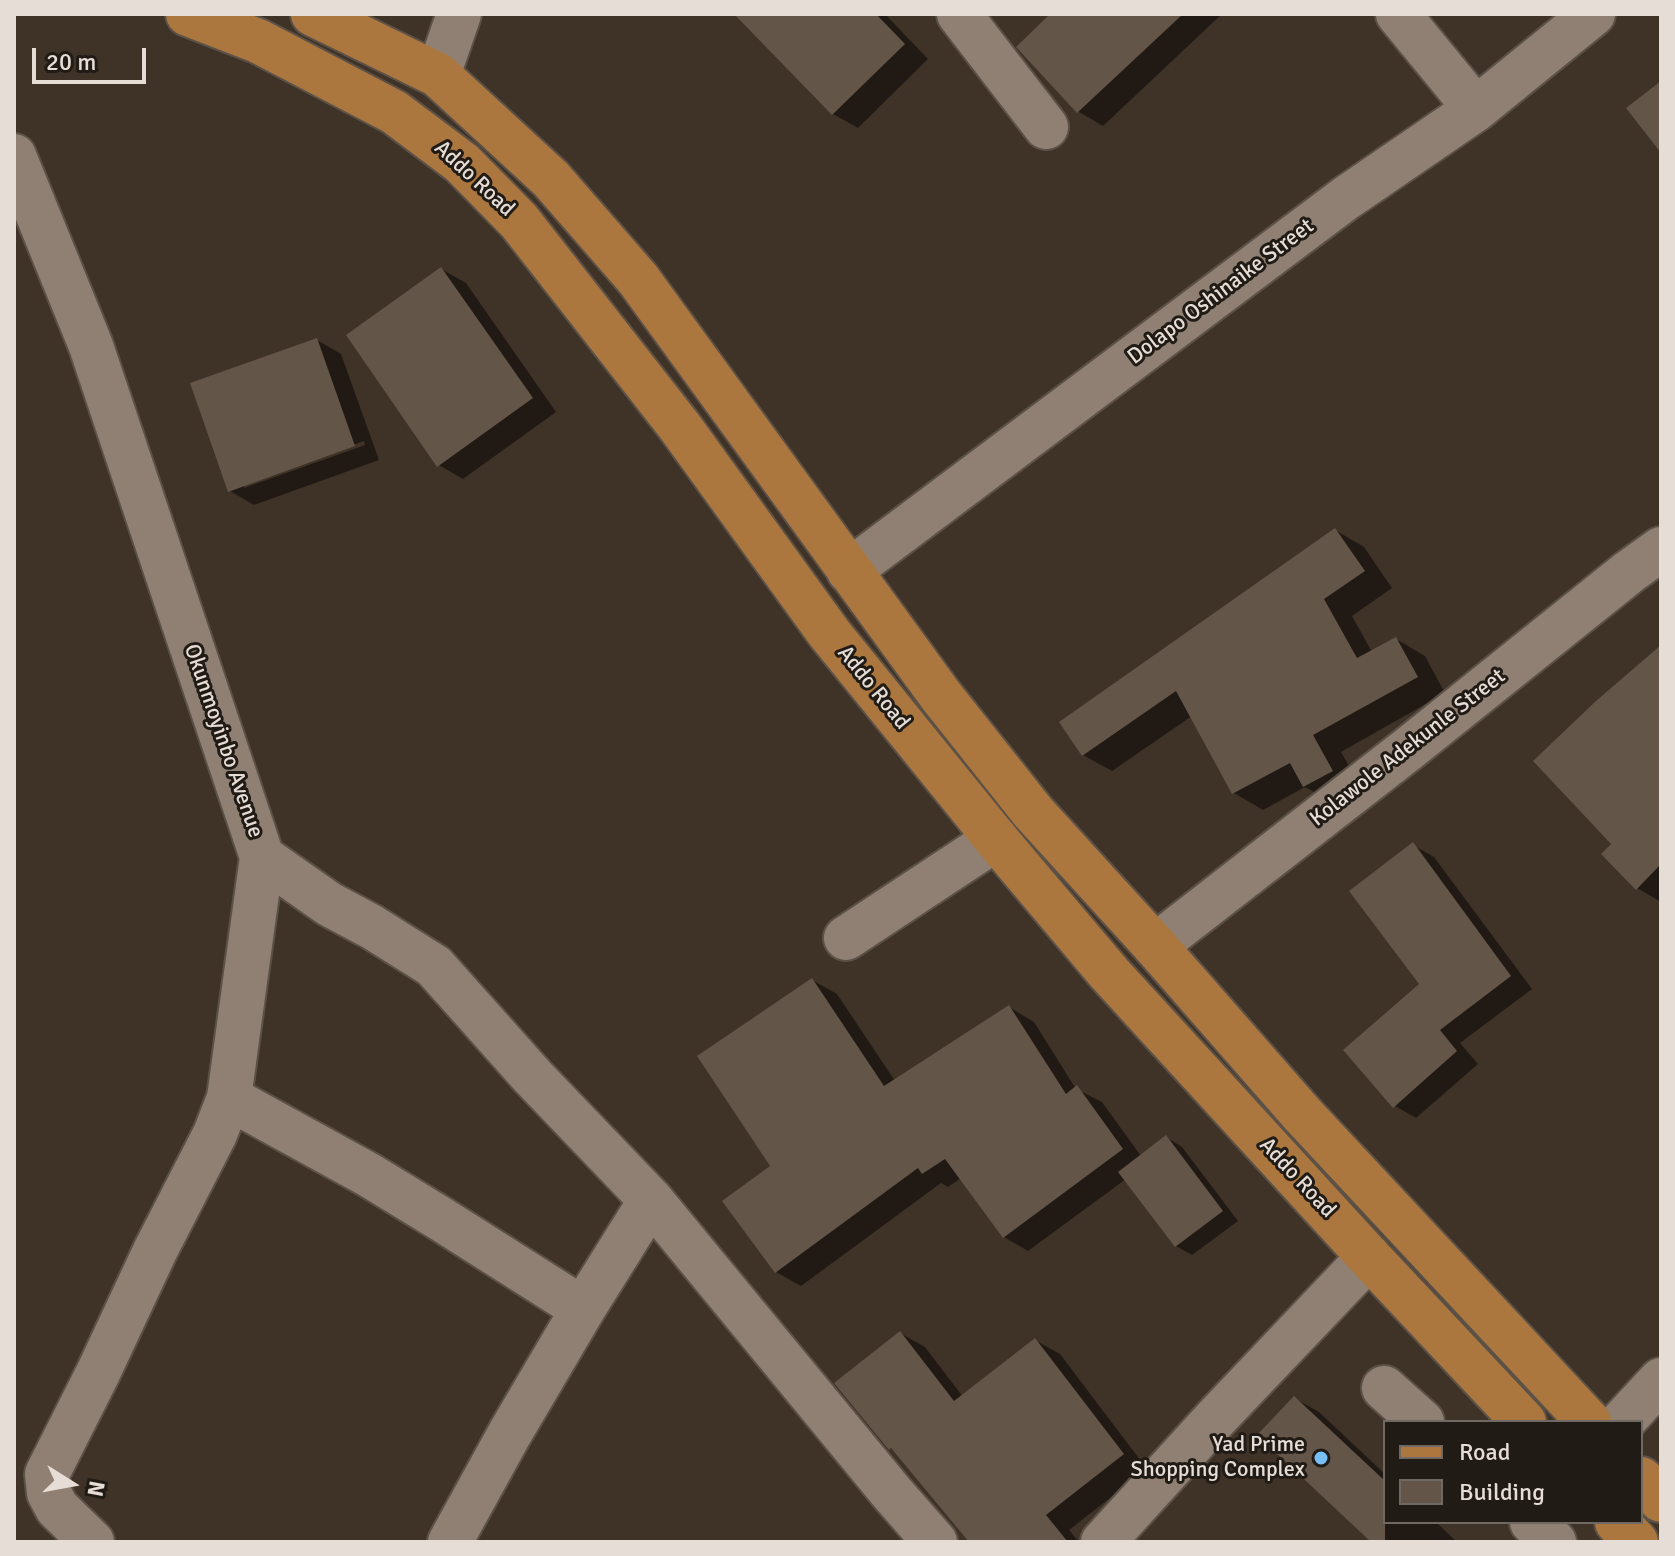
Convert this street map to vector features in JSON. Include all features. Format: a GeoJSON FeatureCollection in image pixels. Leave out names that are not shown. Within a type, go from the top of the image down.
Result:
{"type":"FeatureCollection","features":[{"type":"Feature","properties":{"kind":"main road","name":"Addo Road"},"geometry":{"type":"LineString","coordinates":[[188,14],[258,41],[394,112],[462,163],[519,221],[680,427],[829,633],[996,839],[1109,973],[1522,1420]]}},
{"type":"Feature","properties":{"kind":"main road"},"geometry":{"type":"LineString","coordinates":[[313,14],[438,75],[551,179],[638,279],[941,696],[1033,812],[1302,1114],[1587,1420]]}},
{"type":"Feature","properties":{"kind":"main road"},"geometry":{"type":"LineString","coordinates":[[1643,1481],[1661,1500]]}},
{"type":"Feature","properties":{"kind":"main road"},"geometry":{"type":"LineString","coordinates":[[1619,1524],[1636,1542]]}},
{"type":"Feature","properties":{"kind":"street"},"geometry":{"type":"LineString","coordinates":[[438,75],[459,14]]}},
{"type":"Feature","properties":{"kind":"street"},"geometry":{"type":"LineString","coordinates":[[959,14],[1046,127]]}},
{"type":"Feature","properties":{"kind":"street"},"geometry":{"type":"LineString","coordinates":[[1398,14],[1476,109]]}},
{"type":"Feature","properties":{"kind":"street","name":"Dolapo Oshinaike Street"},"geometry":{"type":"LineString","coordinates":[[849,571],[1346,198],[1476,109],[1593,14]]}},
{"type":"Feature","properties":{"kind":"street","name":"Okunmoyinbo Avenue"},"geometry":{"type":"LineString","coordinates":[[14,156],[91,346],[262,857],[229,1098],[215,1134],[47,1474],[49,1493],[57,1508],[92,1542]]}},
{"type":"Feature","properties":{"kind":"street","name":"Kolawole Adekunle Street"},"geometry":{"type":"LineString","coordinates":[[1155,946],[1661,549]]}},
{"type":"Feature","properties":{"kind":"street"},"geometry":{"type":"LineString","coordinates":[[846,938],[996,839]]}},
{"type":"Feature","properties":{"kind":"street"},"geometry":{"type":"LineString","coordinates":[[262,857],[329,904],[434,966],[533,1077],[651,1200],[935,1542]]}},
{"type":"Feature","properties":{"kind":"street"},"geometry":{"type":"LineString","coordinates":[[229,1098],[369,1175],[583,1309]]}},
{"type":"Feature","properties":{"kind":"street"},"geometry":{"type":"LineString","coordinates":[[450,1542],[510,1433],[651,1200]]}},
{"type":"Feature","properties":{"kind":"street"},"geometry":{"type":"LineString","coordinates":[[1103,1542],[1369,1257]]}},
{"type":"Feature","properties":{"kind":"street"},"geometry":{"type":"LineString","coordinates":[[1624,1420],[1661,1380]]}},
{"type":"Feature","properties":{"kind":"street"},"geometry":{"type":"LineString","coordinates":[[1384,1388],[1420,1420]]}},
{"type":"Feature","properties":{"kind":"street"},"geometry":{"type":"LineString","coordinates":[[1534,1524],[1554,1542]]}},
{"type":"Feature","properties":{"kind":"building"},"geometry":{"type":"Polygon","coordinates":[[[734,14],[876,14],[905,44],[832,115],[734,14]]]}},
{"type":"Feature","properties":{"kind":"building"},"geometry":{"type":"Polygon","coordinates":[[[1050,14],[1183,14],[1077,113],[1016,47],[1050,14]]]}},
{"type":"Feature","properties":{"kind":"building"},"geometry":{"type":"Polygon","coordinates":[[[1661,81],[1661,153],[1626,108],[1661,81]]]}},
{"type":"Feature","properties":{"kind":"building"},"geometry":{"type":"Polygon","coordinates":[[[441,267],[533,398],[437,467],[346,335],[441,267]]]}},
{"type":"Feature","properties":{"kind":"building"},"geometry":{"type":"Polygon","coordinates":[[[317,338],[355,446],[228,492],[190,383],[317,338]]]}},
{"type":"Feature","properties":{"kind":"building"},"geometry":{"type":"Polygon","coordinates":[[[1335,528],[1365,571],[1324,599],[1357,658],[1396,637],[1418,677],[1313,735],[1333,771],[1303,787],[1290,763],[1232,794],[1176,691],[1082,756],[1059,722],[1335,528]]]}},
{"type":"Feature","properties":{"kind":"building"},"geometry":{"type":"Polygon","coordinates":[[[1661,645],[1661,864],[1636,890],[1601,854],[1611,844],[1533,761],[1661,645]]]}},
{"type":"Feature","properties":{"kind":"building"},"geometry":{"type":"Polygon","coordinates":[[[1413,842],[1511,976],[1440,1030],[1457,1051],[1393,1108],[1343,1050],[1419,984],[1349,891],[1413,842]]]}},
{"type":"Feature","properties":{"kind":"building"},"geometry":{"type":"Polygon","coordinates":[[[812,978],[884,1086],[1009,1005],[1066,1094],[1077,1085],[1123,1149],[1003,1238],[945,1159],[922,1174],[918,1168],[775,1273],[722,1201],[770,1166],[697,1056],[812,978]]]}},
{"type":"Feature","properties":{"kind":"building"},"geometry":{"type":"Polygon","coordinates":[[[1166,1135],[1223,1211],[1175,1247],[1118,1172],[1166,1135]]]}},
{"type":"Feature","properties":{"kind":"building"},"geometry":{"type":"Polygon","coordinates":[[[900,1331],[954,1401],[1035,1338],[1124,1454],[1046,1515],[1068,1542],[969,1542],[834,1383],[900,1331]]]}},
{"type":"Feature","properties":{"kind":"building","name":"Yad Prime Shopping Complex"},"geometry":{"type":"Polygon","coordinates":[[[1294,1396],[1383,1479],[1385,1542],[1371,1542],[1257,1435],[1294,1396]]]}},
{"type":"Feature","properties":{"kind":"place","name":"Yad Prime Shopping Complex"},"geometry":{"type":"Point","coordinates":[1321,1458]}}]}
